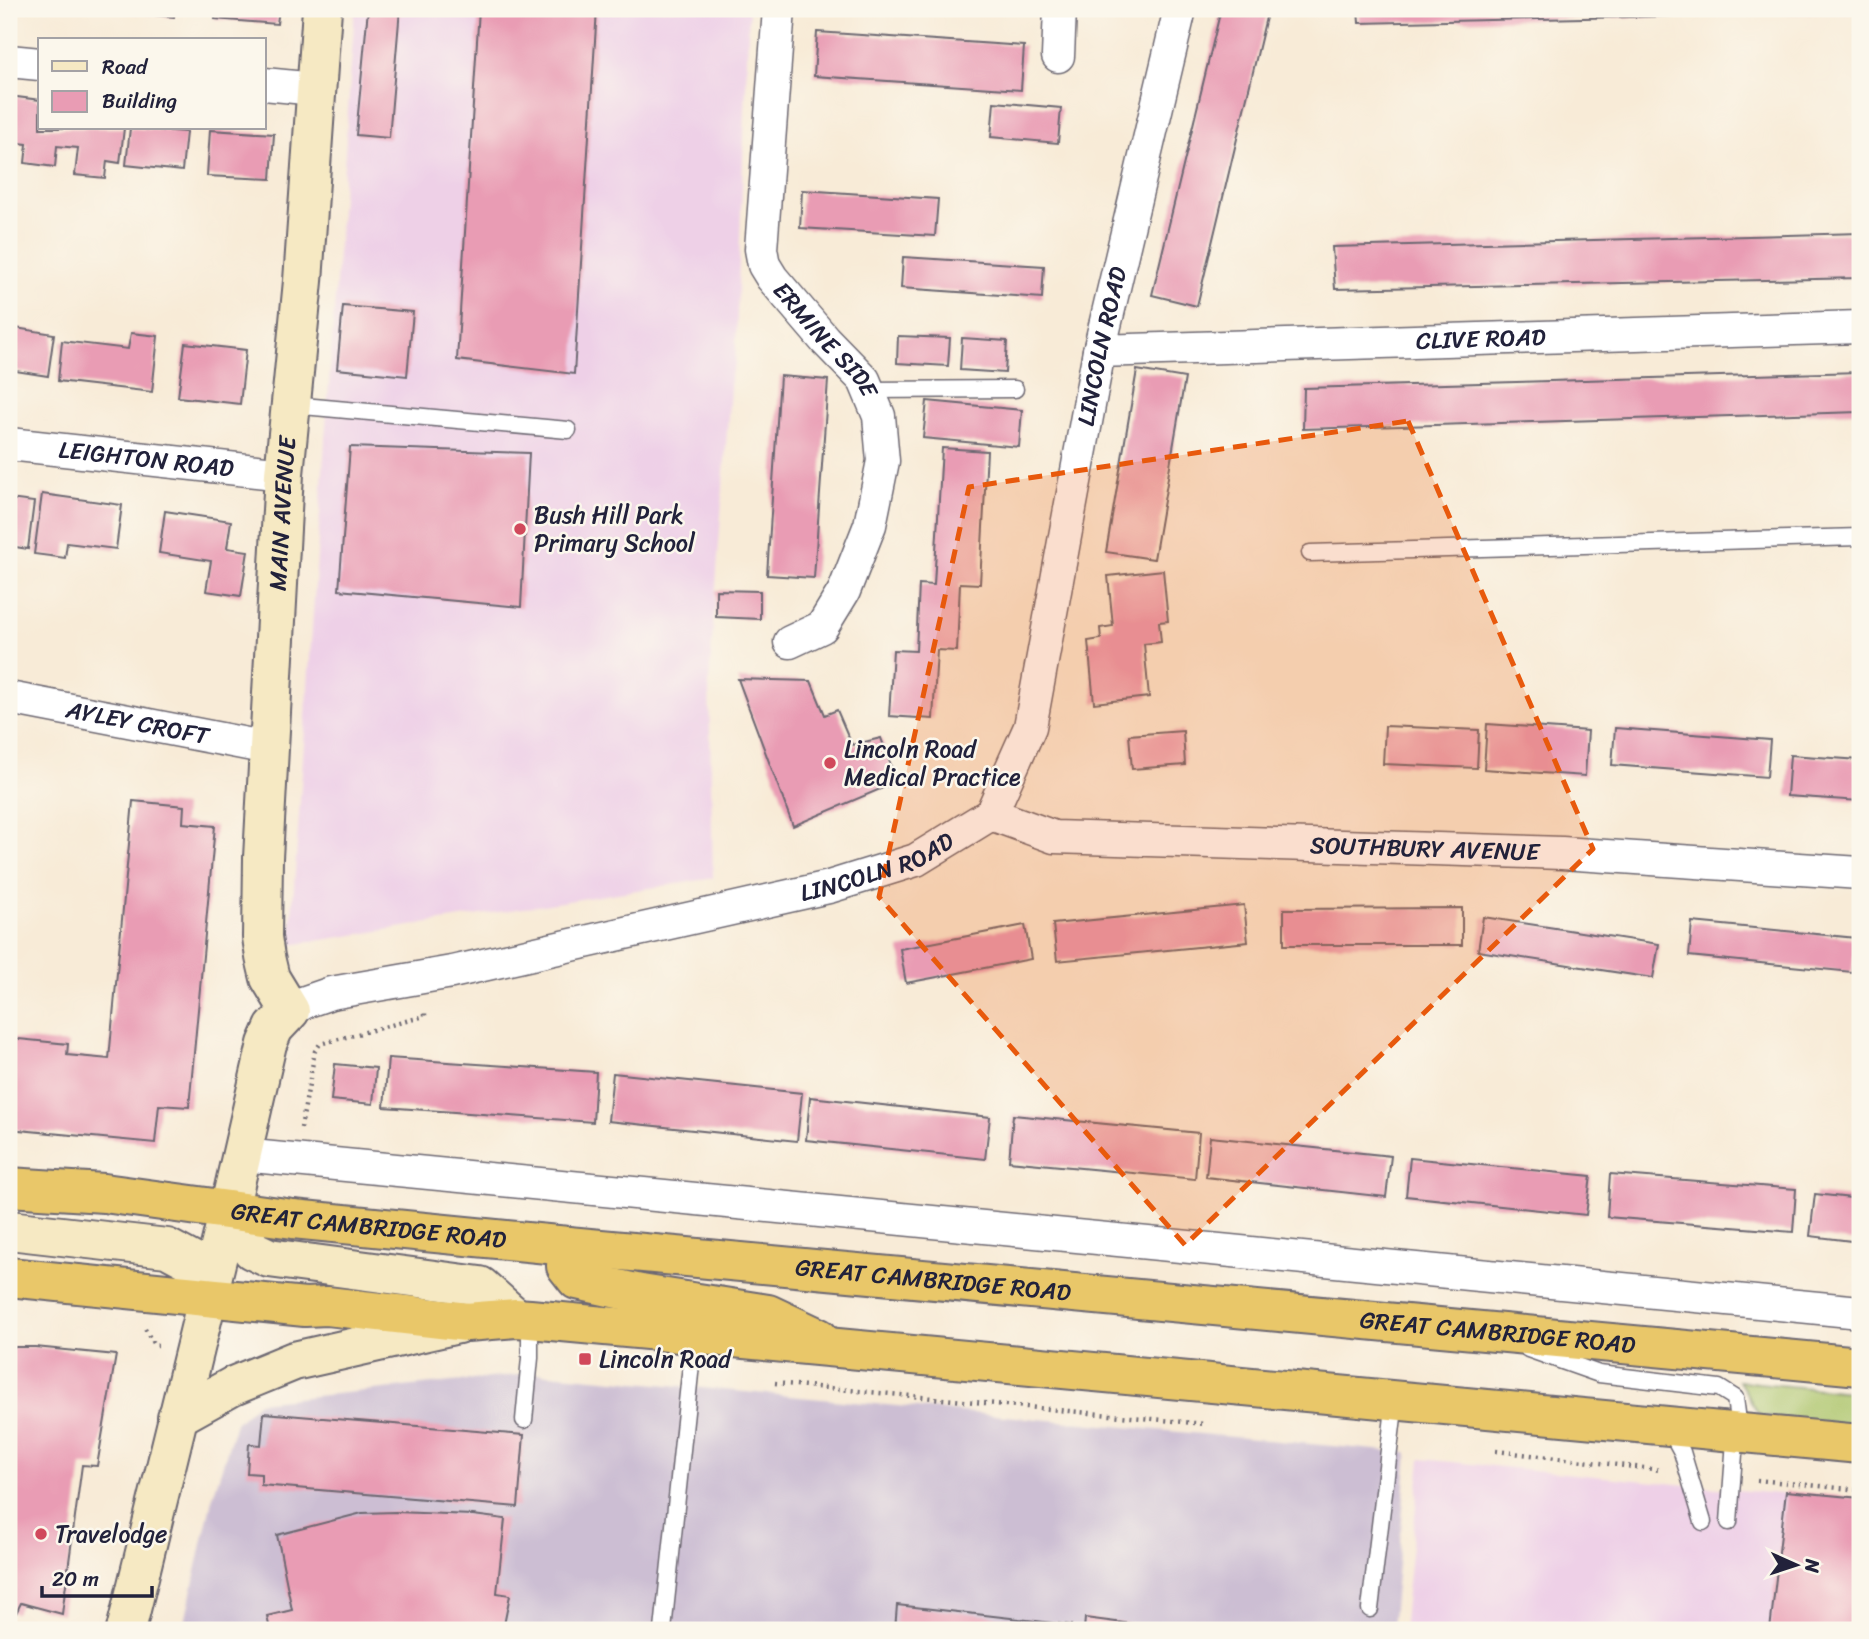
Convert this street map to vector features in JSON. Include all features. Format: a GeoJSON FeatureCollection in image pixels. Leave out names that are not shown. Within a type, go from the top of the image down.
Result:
{"type":"FeatureCollection","features":[{"type":"Feature","properties":{"kind":"highway","name":"GREAT CAMBRIDGE ROAD"},"geometry":{"type":"LineString","coordinates":[[9,1187],[123,1195],[293,1219],[568,1246],[1860,1366]]}},
{"type":"Feature","properties":{"kind":"highway"},"geometry":{"type":"LineString","coordinates":[[568,1246],[566,1266],[577,1280],[641,1294],[768,1314],[843,1349]]}},
{"type":"Feature","properties":{"kind":"highway"},"geometry":{"type":"LineString","coordinates":[[9,1277],[305,1307],[327,1306],[467,1322],[523,1319],[1860,1444]]}},
{"type":"Feature","properties":{"kind":"street","name":"MAIN AVENUE"},"geometry":{"type":"LineString","coordinates":[[290,1011],[270,978],[262,937],[268,748],[284,474],[303,281],[315,89],[323,9]]}},
{"type":"Feature","properties":{"kind":"street","name":"ERMINE SIDE"},"geometry":{"type":"LineString","coordinates":[[779,9],[761,249],[764,265],[825,340],[864,380],[879,416],[883,461],[870,525],[844,591],[822,627],[790,642]]}},
{"type":"Feature","properties":{"kind":"street"},"geometry":{"type":"LineString","coordinates":[[1058,56],[1060,9]]}},
{"type":"Feature","properties":{"kind":"street","name":"LINCOLN ROAD"},"geometry":{"type":"LineString","coordinates":[[127,1630],[267,1044],[274,1028],[290,1011],[305,1002],[331,993],[452,972],[829,887],[916,860],[991,814],[1030,727],[1099,351],[1180,9]]}},
{"type":"Feature","properties":{"kind":"street"},"geometry":{"type":"LineString","coordinates":[[9,61],[38,64]]}},
{"type":"Feature","properties":{"kind":"street"},"geometry":{"type":"LineString","coordinates":[[266,84],[315,89]]}},
{"type":"Feature","properties":{"kind":"street","name":"CLIVE ROAD"},"geometry":{"type":"LineString","coordinates":[[1099,351],[1860,327]]}},
{"type":"Feature","properties":{"kind":"street","name":"LEIGHTON ROAD"},"geometry":{"type":"LineString","coordinates":[[9,444],[284,474]]}},
{"type":"Feature","properties":{"kind":"street","name":"AYLEY CROFT"},"geometry":{"type":"LineString","coordinates":[[9,698],[268,748]]}},
{"type":"Feature","properties":{"kind":"street","name":"SOUTHBURY AVENUE"},"geometry":{"type":"LineString","coordinates":[[991,814],[1054,837],[1562,853],[1860,873]]}},
{"type":"Feature","properties":{"kind":"street"},"geometry":{"type":"LineString","coordinates":[[242,1155],[1860,1312]]}},
{"type":"Feature","properties":{"kind":"street"},"geometry":{"type":"LineString","coordinates":[[229,1210],[252,1250],[269,1258],[480,1286],[523,1319]]}},
{"type":"Feature","properties":{"kind":"street"},"geometry":{"type":"LineString","coordinates":[[9,1230],[167,1248],[195,1263],[206,1297]]}},
{"type":"Feature","properties":{"kind":"street"},"geometry":{"type":"LineString","coordinates":[[177,1417],[233,1386],[295,1361],[467,1322]]}},
{"type":"Feature","properties":{"kind":"lane"},"geometry":{"type":"LineString","coordinates":[[869,390],[1015,389]]}},
{"type":"Feature","properties":{"kind":"lane"},"geometry":{"type":"LineString","coordinates":[[292,405],[568,429]]}},
{"type":"Feature","properties":{"kind":"lane"},"geometry":{"type":"LineString","coordinates":[[1310,553],[1860,537]]}},
{"type":"Feature","properties":{"kind":"lane"},"geometry":{"type":"LineString","coordinates":[[523,1319],[530,1359],[524,1420]]}},
{"type":"Feature","properties":{"kind":"lane"},"geometry":{"type":"LineString","coordinates":[[1473,1330],[1599,1374],[1719,1388],[1735,1398],[1729,1522]]}},
{"type":"Feature","properties":{"kind":"lane"},"geometry":{"type":"LineString","coordinates":[[663,1630],[694,1336]]}},
{"type":"Feature","properties":{"kind":"lane"},"geometry":{"type":"LineString","coordinates":[[1370,1609],[1395,1400]]}},
{"type":"Feature","properties":{"kind":"lane"},"geometry":{"type":"LineString","coordinates":[[1656,1425],[1676,1441],[1682,1452],[1703,1522]]}},
{"type":"Feature","properties":{"kind":"path"},"geometry":{"type":"LineString","coordinates":[[1123,9],[1139,10]]}},
{"type":"Feature","properties":{"kind":"path"},"geometry":{"type":"LineString","coordinates":[[301,1127],[315,1051],[320,1044],[425,1016]]}},
{"type":"Feature","properties":{"kind":"path"},"geometry":{"type":"LineString","coordinates":[[346,1023],[349,1036]]}},
{"type":"Feature","properties":{"kind":"path"},"geometry":{"type":"LineString","coordinates":[[1488,1450],[1673,1472]]}},
{"type":"Feature","properties":{"kind":"path"},"geometry":{"type":"LineString","coordinates":[[1751,1480],[1860,1490]]}},
{"type":"Feature","properties":{"kind":"highlighted area"},"geometry":{"type":"Polygon","coordinates":[[[1408,421],[1593,849],[1185,1245],[879,897],[969,487],[1408,421]]]}},
{"type":"Feature","properties":{"kind":"shaded area","name":"Bush Hill Park Primary School"},"geometry":{"type":"Polygon","coordinates":[[[355,9],[749,9],[735,365],[731,374],[709,683],[713,878],[290,945],[355,9]]]}},
{"type":"Feature","properties":{"kind":"shaded area"},"geometry":{"type":"Polygon","coordinates":[[[538,1373],[1408,1453],[1392,1630],[183,1630],[212,1499],[236,1423],[258,1402],[538,1373]]]}},
{"type":"Feature","properties":{"kind":"shaded area"},"geometry":{"type":"Polygon","coordinates":[[[1421,1459],[1860,1502],[1860,1630],[1403,1630],[1421,1459]]]}},
{"type":"Feature","properties":{"kind":"green space"},"geometry":{"type":"Polygon","coordinates":[[[1739,1381],[1860,1393],[1860,1426],[1760,1416],[1739,1381]]]}},
{"type":"Feature","properties":{"kind":"building"},"geometry":{"type":"Polygon","coordinates":[[[114,9],[175,9],[174,17],[114,9]]]}},
{"type":"Feature","properties":{"kind":"building"},"geometry":{"type":"Polygon","coordinates":[[[216,9],[279,9],[277,24],[215,19],[216,9]]]}},
{"type":"Feature","properties":{"kind":"building"},"geometry":{"type":"Polygon","coordinates":[[[368,9],[400,9],[389,138],[356,135],[368,9]]]}},
{"type":"Feature","properties":{"kind":"building"},"geometry":{"type":"Polygon","coordinates":[[[479,9],[597,9],[574,374],[457,360],[479,9]]]}},
{"type":"Feature","properties":{"kind":"building"},"geometry":{"type":"Polygon","coordinates":[[[1221,9],[1268,9],[1197,306],[1152,295],[1221,9]]]}},
{"type":"Feature","properties":{"kind":"building"},"geometry":{"type":"Polygon","coordinates":[[[1358,9],[1764,9],[1764,14],[1359,23],[1358,9]]]}},
{"type":"Feature","properties":{"kind":"building"},"geometry":{"type":"Polygon","coordinates":[[[1778,9],[1860,9],[1860,12],[1778,14],[1778,9]]]}},
{"type":"Feature","properties":{"kind":"building"},"geometry":{"type":"Polygon","coordinates":[[[817,32],[1024,46],[1021,90],[814,76],[817,32]]]}},
{"type":"Feature","properties":{"kind":"building"},"geometry":{"type":"Polygon","coordinates":[[[9,96],[38,100],[38,130],[124,130],[120,163],[107,161],[105,178],[75,175],[78,148],[57,146],[55,167],[25,163],[27,144],[9,142],[9,96]]]}},
{"type":"Feature","properties":{"kind":"building"},"geometry":{"type":"Polygon","coordinates":[[[994,102],[1061,108],[1058,143],[991,137],[994,102]]]}},
{"type":"Feature","properties":{"kind":"building"},"geometry":{"type":"Polygon","coordinates":[[[130,130],[186,132],[182,171],[126,165],[130,130]]]}},
{"type":"Feature","properties":{"kind":"building"},"geometry":{"type":"Polygon","coordinates":[[[210,130],[274,134],[271,179],[207,176],[210,130]]]}},
{"type":"Feature","properties":{"kind":"building"},"geometry":{"type":"Polygon","coordinates":[[[802,190],[938,199],[935,236],[800,228],[802,190]]]}},
{"type":"Feature","properties":{"kind":"building"},"geometry":{"type":"Polygon","coordinates":[[[1860,233],[1860,278],[1335,289],[1332,247],[1860,233]]]}},
{"type":"Feature","properties":{"kind":"building"},"geometry":{"type":"Polygon","coordinates":[[[903,257],[1044,266],[1042,298],[901,288],[903,257]]]}},
{"type":"Feature","properties":{"kind":"building"},"geometry":{"type":"Polygon","coordinates":[[[343,306],[413,312],[407,376],[337,369],[343,306]]]}},
{"type":"Feature","properties":{"kind":"building"},"geometry":{"type":"Polygon","coordinates":[[[9,327],[54,334],[48,376],[9,370],[9,327]]]}},
{"type":"Feature","properties":{"kind":"building"},"geometry":{"type":"Polygon","coordinates":[[[131,333],[158,336],[152,392],[58,381],[62,341],[128,349],[131,333]]]}},
{"type":"Feature","properties":{"kind":"building"},"geometry":{"type":"Polygon","coordinates":[[[898,336],[950,338],[948,366],[897,363],[898,336]]]}},
{"type":"Feature","properties":{"kind":"building"},"geometry":{"type":"Polygon","coordinates":[[[962,338],[1007,341],[1005,373],[960,370],[962,338]]]}},
{"type":"Feature","properties":{"kind":"building"},"geometry":{"type":"Polygon","coordinates":[[[185,343],[246,350],[240,404],[178,397],[185,343]]]}},
{"type":"Feature","properties":{"kind":"building"},"geometry":{"type":"Polygon","coordinates":[[[1137,370],[1185,378],[1154,559],[1106,552],[1137,370]]]}},
{"type":"Feature","properties":{"kind":"building"},"geometry":{"type":"Polygon","coordinates":[[[1860,372],[1860,412],[1303,429],[1304,388],[1860,372]]]}},
{"type":"Feature","properties":{"kind":"building"},"geometry":{"type":"Polygon","coordinates":[[[780,376],[828,380],[814,578],[767,575],[780,376]]]}},
{"type":"Feature","properties":{"kind":"building"},"geometry":{"type":"Polygon","coordinates":[[[927,401],[1022,410],[1019,447],[923,438],[927,401]]]}},
{"type":"Feature","properties":{"kind":"building"},"geometry":{"type":"Polygon","coordinates":[[[350,447],[529,453],[521,607],[339,590],[350,447]]]}},
{"type":"Feature","properties":{"kind":"building"},"geometry":{"type":"Polygon","coordinates":[[[942,448],[987,451],[980,584],[960,583],[957,651],[937,650],[933,719],[889,716],[893,650],[916,651],[919,584],[934,585],[942,448]]]}},
{"type":"Feature","properties":{"kind":"building"},"geometry":{"type":"Polygon","coordinates":[[[42,494],[122,505],[116,549],[67,543],[65,558],[34,554],[42,494]]]}},
{"type":"Feature","properties":{"kind":"building"},"geometry":{"type":"Polygon","coordinates":[[[9,499],[34,502],[28,549],[9,546],[9,499]]]}},
{"type":"Feature","properties":{"kind":"building"},"geometry":{"type":"Polygon","coordinates":[[[165,511],[231,521],[227,548],[248,551],[241,596],[206,591],[211,561],[159,553],[165,511]]]}},
{"type":"Feature","properties":{"kind":"building"},"geometry":{"type":"Polygon","coordinates":[[[1163,570],[1168,621],[1159,622],[1161,642],[1144,644],[1149,697],[1094,703],[1088,641],[1101,639],[1100,628],[1113,626],[1108,576],[1163,570]]]}},
{"type":"Feature","properties":{"kind":"building"},"geometry":{"type":"Polygon","coordinates":[[[716,590],[760,591],[760,619],[716,617],[716,590]]]}},
{"type":"Feature","properties":{"kind":"building","name":"Lincoln Road Medical Practice"},"geometry":{"type":"Polygon","coordinates":[[[738,679],[811,681],[825,715],[837,710],[852,745],[881,738],[897,782],[793,826],[738,679]]]}},
{"type":"Feature","properties":{"kind":"building"},"geometry":{"type":"Polygon","coordinates":[[[1487,724],[1588,731],[1585,776],[1484,769],[1487,724]]]}},
{"type":"Feature","properties":{"kind":"building"},"geometry":{"type":"Polygon","coordinates":[[[1385,726],[1479,730],[1477,768],[1383,764],[1385,726]]]}},
{"type":"Feature","properties":{"kind":"building"},"geometry":{"type":"Polygon","coordinates":[[[1615,728],[1770,740],[1767,777],[1612,765],[1615,728]]]}},
{"type":"Feature","properties":{"kind":"building"},"geometry":{"type":"Polygon","coordinates":[[[1183,731],[1185,765],[1132,769],[1129,735],[1183,731]]]}},
{"type":"Feature","properties":{"kind":"building"},"geometry":{"type":"Polygon","coordinates":[[[1790,755],[1860,760],[1860,801],[1787,796],[1790,755]]]}},
{"type":"Feature","properties":{"kind":"building"},"geometry":{"type":"Polygon","coordinates":[[[133,801],[184,806],[183,823],[215,826],[189,1107],[159,1105],[155,1143],[9,1129],[9,1038],[68,1044],[67,1055],[109,1059],[133,801]]]}},
{"type":"Feature","properties":{"kind":"building"},"geometry":{"type":"Polygon","coordinates":[[[1244,905],[1248,942],[1057,961],[1053,924],[1244,905]]]}},
{"type":"Feature","properties":{"kind":"building"},"geometry":{"type":"Polygon","coordinates":[[[1462,908],[1462,945],[1284,945],[1284,909],[1462,908]]]}},
{"type":"Feature","properties":{"kind":"building"},"geometry":{"type":"Polygon","coordinates":[[[1483,917],[1659,944],[1653,978],[1478,951],[1483,917]]]}},
{"type":"Feature","properties":{"kind":"building"},"geometry":{"type":"Polygon","coordinates":[[[1692,922],[1856,938],[1852,972],[1689,956],[1692,922]]]}},
{"type":"Feature","properties":{"kind":"building"},"geometry":{"type":"Polygon","coordinates":[[[1025,925],[1031,959],[906,983],[900,949],[1025,925]]]}},
{"type":"Feature","properties":{"kind":"building"},"geometry":{"type":"Polygon","coordinates":[[[388,1058],[596,1072],[593,1122],[384,1107],[388,1058]]]}},
{"type":"Feature","properties":{"kind":"building"},"geometry":{"type":"Polygon","coordinates":[[[335,1064],[376,1068],[373,1104],[331,1100],[335,1064]]]}},
{"type":"Feature","properties":{"kind":"building"},"geometry":{"type":"Polygon","coordinates":[[[613,1073],[802,1093],[797,1141],[608,1121],[613,1073]]]}},
{"type":"Feature","properties":{"kind":"building"},"geometry":{"type":"Polygon","coordinates":[[[810,1097],[990,1117],[985,1159],[806,1140],[810,1097]]]}},
{"type":"Feature","properties":{"kind":"building"},"geometry":{"type":"Polygon","coordinates":[[[1013,1115],[1199,1133],[1195,1179],[1009,1161],[1013,1115]]]}},
{"type":"Feature","properties":{"kind":"building"},"geometry":{"type":"Polygon","coordinates":[[[1210,1137],[1391,1156],[1386,1197],[1206,1177],[1210,1137]]]}},
{"type":"Feature","properties":{"kind":"building"},"geometry":{"type":"Polygon","coordinates":[[[1410,1158],[1591,1176],[1586,1215],[1406,1196],[1410,1158]]]}},
{"type":"Feature","properties":{"kind":"building"},"geometry":{"type":"Polygon","coordinates":[[[1610,1174],[1796,1189],[1793,1232],[1607,1217],[1610,1174]]]}},
{"type":"Feature","properties":{"kind":"building"},"geometry":{"type":"Polygon","coordinates":[[[1815,1194],[1860,1199],[1860,1242],[1810,1236],[1815,1194]]]}},
{"type":"Feature","properties":{"kind":"building","name":"Travelodge"},"geometry":{"type":"Polygon","coordinates":[[[9,1347],[116,1355],[97,1466],[82,1465],[62,1614],[21,1603],[16,1613],[9,1611],[9,1347]]]}},
{"type":"Feature","properties":{"kind":"building"},"geometry":{"type":"Polygon","coordinates":[[[264,1413],[524,1435],[518,1507],[261,1485],[261,1474],[247,1473],[249,1444],[261,1445],[264,1413]]]}},
{"type":"Feature","properties":{"kind":"building"},"geometry":{"type":"Polygon","coordinates":[[[1786,1491],[1860,1498],[1860,1630],[1770,1630],[1786,1491]]]}},
{"type":"Feature","properties":{"kind":"building"},"geometry":{"type":"Polygon","coordinates":[[[395,1512],[505,1519],[497,1593],[510,1595],[504,1625],[494,1625],[493,1630],[270,1630],[267,1616],[292,1610],[277,1535],[362,1513],[395,1512]]]}},
{"type":"Feature","properties":{"kind":"building"},"geometry":{"type":"Polygon","coordinates":[[[897,1605],[1071,1625],[1070,1630],[895,1630],[897,1605]]]}},
{"type":"Feature","properties":{"kind":"building"},"geometry":{"type":"Polygon","coordinates":[[[1085,1618],[1170,1629],[1170,1630],[1084,1630],[1085,1618]]]}},
{"type":"Feature","properties":{"kind":"place","name":"Bush Hill Park Primary School"},"geometry":{"type":"Point","coordinates":[520,529]}},
{"type":"Feature","properties":{"kind":"place","name":"Lincoln Road Medical Practice"},"geometry":{"type":"Point","coordinates":[830,763]}},
{"type":"Feature","properties":{"kind":"place","name":"Lincoln Road"},"geometry":{"type":"Point","coordinates":[585,1359]}},
{"type":"Feature","properties":{"kind":"place","name":"Travelodge"},"geometry":{"type":"Point","coordinates":[41,1534]}}]}
